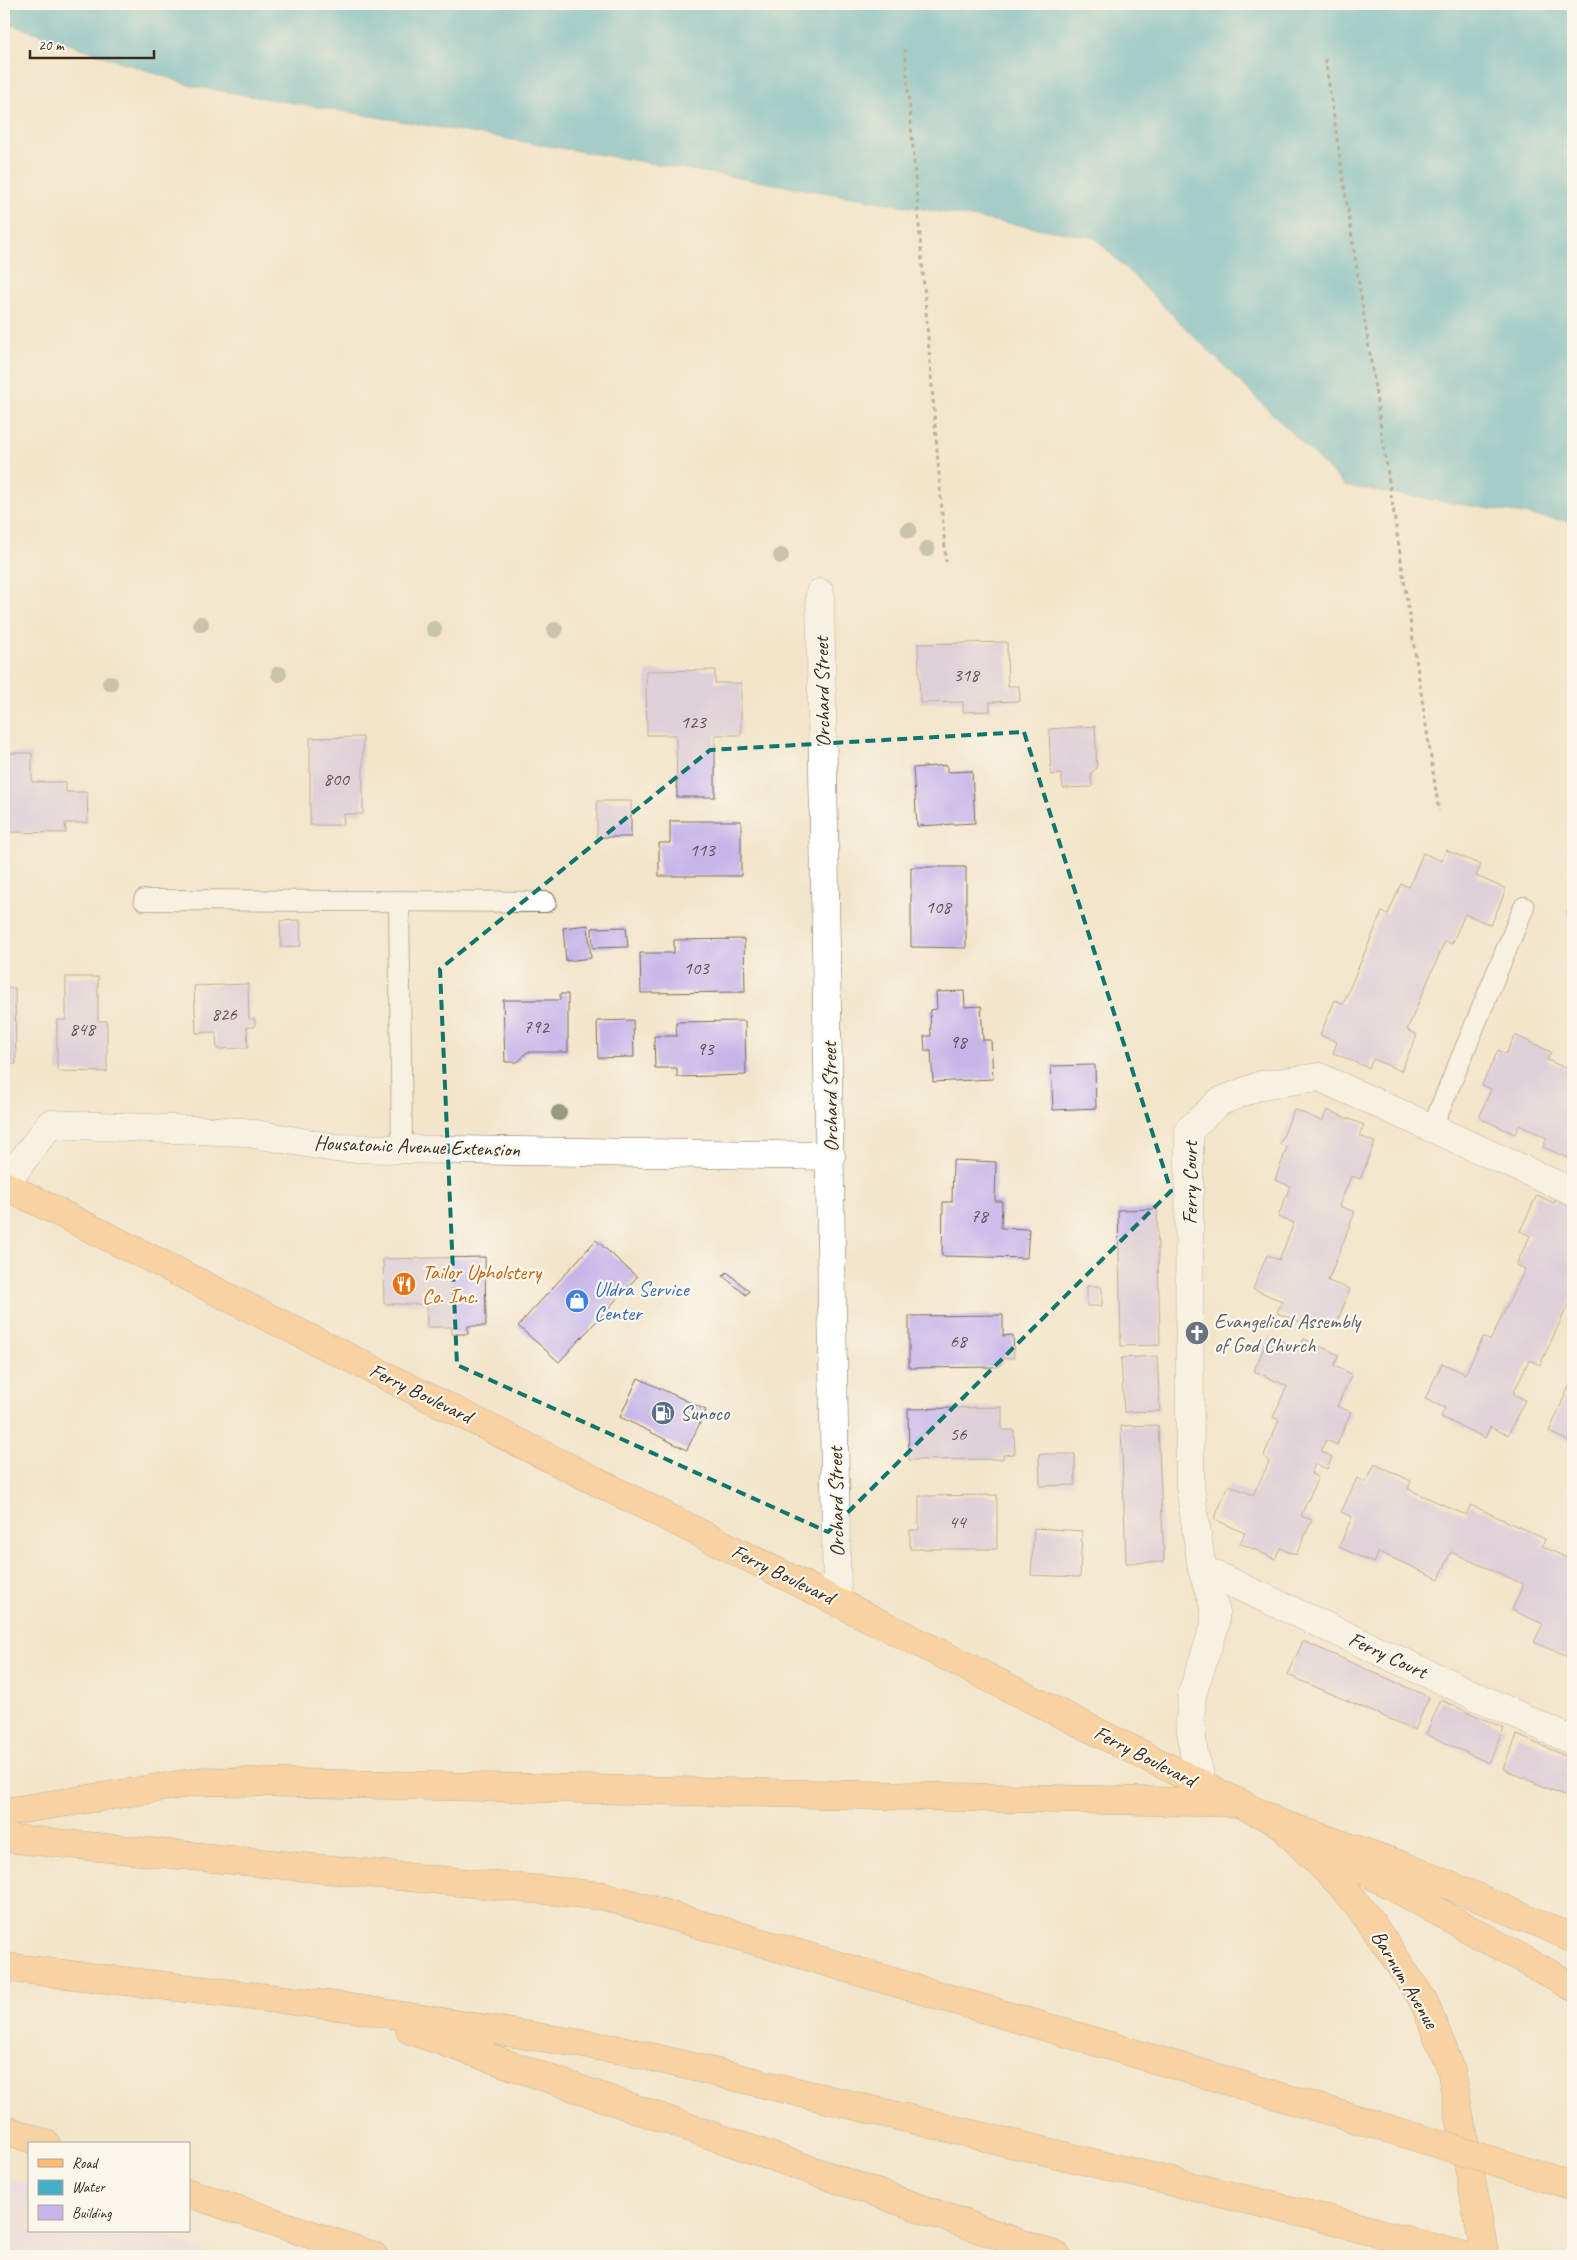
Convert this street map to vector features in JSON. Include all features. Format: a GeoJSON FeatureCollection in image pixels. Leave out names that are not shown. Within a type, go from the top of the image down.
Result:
{"type":"FeatureCollection","features":[{"type":"Feature","properties":{"kind":"main road","name":"Ferry Boulevard"},"geometry":{"type":"LineString","coordinates":[[4,1185],[1240,1804],[1280,1823],[1404,1866],[1573,1938]]}},
{"type":"Feature","properties":{"kind":"main road"},"geometry":{"type":"LineString","coordinates":[[4,1812],[202,1781],[1240,1804]]}},
{"type":"Feature","properties":{"kind":"main road"},"geometry":{"type":"LineString","coordinates":[[1280,1823],[1573,1987]]}},
{"type":"Feature","properties":{"kind":"main road","name":"Barnum Avenue"},"geometry":{"type":"LineString","coordinates":[[1280,1823],[1352,1899],[1373,1925],[1423,2000],[1451,2068],[1485,2256]]}},
{"type":"Feature","properties":{"kind":"main road"},"geometry":{"type":"LineString","coordinates":[[4,1838],[604,1896],[1373,2124],[1573,2186]]}},
{"type":"Feature","properties":{"kind":"main road"},"geometry":{"type":"LineString","coordinates":[[4,1967],[345,2007],[622,2050],[1388,2235],[1464,2256]]}},
{"type":"Feature","properties":{"kind":"main road"},"geometry":{"type":"LineString","coordinates":[[345,2007],[1058,2256]]}},
{"type":"Feature","properties":{"kind":"main road"},"geometry":{"type":"LineString","coordinates":[[4,2129],[40,2142]]}},
{"type":"Feature","properties":{"kind":"main road"},"geometry":{"type":"LineString","coordinates":[[190,2193],[374,2256]]}},
{"type":"Feature","properties":{"kind":"street","name":"Orchard Street"},"geometry":{"type":"LineString","coordinates":[[820,593],[838,1601]]}},
{"type":"Feature","properties":{"kind":"street","name":"Ferry Court"},"geometry":{"type":"LineString","coordinates":[[1203,1786],[1194,1754],[1190,1721],[1192,1694],[1215,1625],[1215,1609],[1202,1570],[1190,1486],[1190,1130],[1219,1102],[1261,1085],[1319,1077],[1573,1192]]}},
{"type":"Feature","properties":{"kind":"street","name":"Housatonic Avenue Extension"},"geometry":{"type":"LineString","coordinates":[[4,1185],[50,1124],[244,1132],[336,1148],[831,1156]]}},
{"type":"Feature","properties":{"kind":"street","name":"Ferry Court"},"geometry":{"type":"LineString","coordinates":[[1202,1570],[1573,1741]]}},
{"type":"Feature","properties":{"kind":"lane"},"geometry":{"type":"LineString","coordinates":[[144,900],[546,902]]}},
{"type":"Feature","properties":{"kind":"lane"},"geometry":{"type":"LineString","coordinates":[[399,901],[402,1149]]}},
{"type":"Feature","properties":{"kind":"lane"},"geometry":{"type":"LineString","coordinates":[[1432,1128],[1524,907]]}},
{"type":"Feature","properties":{"kind":"path"},"geometry":{"type":"LineString","coordinates":[[905,49],[946,562]]}},
{"type":"Feature","properties":{"kind":"path"},"geometry":{"type":"LineString","coordinates":[[1325,59],[1440,811]]}},
{"type":"Feature","properties":{"kind":"highlighted area"},"geometry":{"type":"Polygon","coordinates":[[[1024,732],[1171,1191],[828,1532],[457,1365],[440,969],[710,750],[1024,732]]]}},
{"type":"Feature","properties":{"kind":"shaded area"},"geometry":{"type":"Polygon","coordinates":[[[4,2176],[28,2185],[28,2232],[153,2232],[215,2256],[4,2256],[4,2176]]]}},
{"type":"Feature","properties":{"kind":"water"},"geometry":{"type":"Polygon","coordinates":[[[4,4],[1573,4],[1573,522],[1345,486],[1095,238],[192,86],[4,22],[4,4]]]}},
{"type":"Feature","properties":{"kind":"building"},"geometry":{"type":"Polygon","coordinates":[[[1007,642],[1008,686],[1019,686],[1020,701],[990,702],[990,711],[963,712],[963,702],[920,703],[918,644],[1007,642]]]}},
{"type":"Feature","properties":{"kind":"building"},"geometry":{"type":"Polygon","coordinates":[[[715,670],[715,683],[741,683],[741,735],[715,735],[715,797],[677,797],[676,735],[647,735],[646,671],[715,670]]]}},
{"type":"Feature","properties":{"kind":"building"},"geometry":{"type":"Polygon","coordinates":[[[1095,726],[1097,768],[1091,773],[1092,787],[1063,788],[1061,774],[1051,775],[1049,729],[1095,726]]]}},
{"type":"Feature","properties":{"kind":"building"},"geometry":{"type":"Polygon","coordinates":[[[363,737],[363,814],[343,814],[344,825],[310,825],[310,738],[363,737]]]}},
{"type":"Feature","properties":{"kind":"building"},"geometry":{"type":"Polygon","coordinates":[[[4,753],[32,753],[32,782],[66,782],[66,792],[87,792],[88,823],[65,823],[66,833],[4,832],[4,753]]]}},
{"type":"Feature","properties":{"kind":"building"},"geometry":{"type":"Polygon","coordinates":[[[947,765],[947,772],[972,771],[975,823],[917,826],[913,768],[947,765]]]}},
{"type":"Feature","properties":{"kind":"building"},"geometry":{"type":"Polygon","coordinates":[[[597,801],[631,801],[631,837],[597,837],[597,801]]]}},
{"type":"Feature","properties":{"kind":"building"},"geometry":{"type":"Polygon","coordinates":[[[670,821],[741,821],[741,876],[659,876],[659,843],[670,843],[670,821]]]}},
{"type":"Feature","properties":{"kind":"building"},"geometry":{"type":"Polygon","coordinates":[[[1446,850],[1481,865],[1476,876],[1504,888],[1505,892],[1491,925],[1465,914],[1452,944],[1445,941],[1407,1030],[1417,1035],[1401,1071],[1373,1059],[1369,1068],[1333,1053],[1337,1042],[1320,1035],[1335,1000],[1343,1004],[1382,912],[1388,914],[1401,884],[1409,887],[1423,853],[1442,861],[1446,850]]]}},
{"type":"Feature","properties":{"kind":"building"},"geometry":{"type":"Polygon","coordinates":[[[911,867],[966,867],[966,948],[911,947],[911,867]]]}},
{"type":"Feature","properties":{"kind":"building"},"geometry":{"type":"Polygon","coordinates":[[[1573,909],[1573,930],[1567,911],[1573,909]]]}},
{"type":"Feature","properties":{"kind":"building"},"geometry":{"type":"Polygon","coordinates":[[[300,920],[301,946],[281,947],[280,921],[300,920]]]}},
{"type":"Feature","properties":{"kind":"building"},"geometry":{"type":"Polygon","coordinates":[[[588,925],[591,958],[566,961],[563,928],[588,925]]]}},
{"type":"Feature","properties":{"kind":"building"},"geometry":{"type":"Polygon","coordinates":[[[626,927],[628,947],[593,948],[592,928],[626,927]]]}},
{"type":"Feature","properties":{"kind":"building"},"geometry":{"type":"Polygon","coordinates":[[[744,939],[745,992],[641,993],[640,953],[674,953],[674,940],[744,939]]]}},
{"type":"Feature","properties":{"kind":"building"},"geometry":{"type":"Polygon","coordinates":[[[66,977],[98,977],[98,1021],[107,1021],[107,1072],[57,1071],[57,1020],[66,1020],[66,977]]]}},
{"type":"Feature","properties":{"kind":"building"},"geometry":{"type":"Polygon","coordinates":[[[248,984],[249,1019],[255,1019],[255,1027],[247,1027],[248,1048],[217,1049],[216,1032],[196,1033],[194,986],[248,984]]]}},
{"type":"Feature","properties":{"kind":"building"},"geometry":{"type":"Polygon","coordinates":[[[4,988],[15,988],[16,1064],[4,1064],[4,988]]]}},
{"type":"Feature","properties":{"kind":"building"},"geometry":{"type":"Polygon","coordinates":[[[964,991],[965,1007],[981,1006],[983,1040],[991,1040],[993,1079],[933,1082],[931,1051],[925,1051],[924,1036],[931,1036],[930,1010],[937,1009],[936,992],[964,991]]]}},
{"type":"Feature","properties":{"kind":"building"},"geometry":{"type":"Polygon","coordinates":[[[560,994],[568,994],[568,1052],[527,1052],[518,1062],[505,1062],[503,1000],[560,1000],[560,994]]]}},
{"type":"Feature","properties":{"kind":"building"},"geometry":{"type":"Polygon","coordinates":[[[633,1020],[634,1057],[598,1058],[597,1021],[633,1020]]]}},
{"type":"Feature","properties":{"kind":"building"},"geometry":{"type":"Polygon","coordinates":[[[745,1021],[746,1075],[677,1077],[677,1068],[655,1068],[654,1036],[677,1036],[676,1022],[745,1021]]]}},
{"type":"Feature","properties":{"kind":"building"},"geometry":{"type":"Polygon","coordinates":[[[1515,1035],[1551,1052],[1547,1060],[1573,1071],[1573,1160],[1543,1147],[1547,1138],[1519,1125],[1515,1134],[1479,1118],[1491,1089],[1482,1085],[1498,1050],[1506,1054],[1515,1035]]]}},
{"type":"Feature","properties":{"kind":"building"},"geometry":{"type":"Polygon","coordinates":[[[1095,1065],[1096,1108],[1053,1110],[1051,1066],[1095,1065]]]}},
{"type":"Feature","properties":{"kind":"building"},"geometry":{"type":"Polygon","coordinates":[[[1294,1109],[1322,1121],[1327,1110],[1364,1125],[1359,1136],[1375,1142],[1360,1179],[1351,1176],[1339,1206],[1355,1212],[1328,1281],[1350,1289],[1336,1326],[1316,1318],[1313,1327],[1277,1313],[1282,1301],[1253,1289],[1267,1255],[1279,1260],[1294,1223],[1278,1217],[1290,1186],[1275,1180],[1287,1147],[1280,1144],[1294,1109]]]}},
{"type":"Feature","properties":{"kind":"building"},"geometry":{"type":"Polygon","coordinates":[[[953,1160],[996,1162],[995,1201],[1002,1201],[1001,1228],[1029,1229],[1027,1258],[942,1256],[943,1202],[952,1202],[953,1160]]]}},
{"type":"Feature","properties":{"kind":"building"},"geometry":{"type":"Polygon","coordinates":[[[1559,1194],[1573,1201],[1573,1294],[1540,1365],[1529,1360],[1513,1394],[1525,1400],[1508,1435],[1490,1427],[1485,1438],[1441,1417],[1445,1408],[1425,1399],[1442,1363],[1465,1374],[1483,1337],[1490,1341],[1525,1269],[1516,1265],[1530,1236],[1520,1231],[1537,1195],[1554,1203],[1559,1194]]]}},
{"type":"Feature","properties":{"kind":"building"},"geometry":{"type":"Polygon","coordinates":[[[1157,1209],[1160,1345],[1121,1346],[1118,1210],[1157,1209]]]}},
{"type":"Feature","properties":{"kind":"building","name":"Uldra Service Center"},"geometry":{"type":"Polygon","coordinates":[[[596,1240],[637,1277],[559,1362],[518,1326],[596,1240]]]}},
{"type":"Feature","properties":{"kind":"building"},"geometry":{"type":"Polygon","coordinates":[[[485,1257],[486,1326],[468,1326],[468,1334],[452,1334],[452,1327],[427,1327],[427,1304],[384,1304],[383,1259],[485,1257]]]}},
{"type":"Feature","properties":{"kind":"building"},"geometry":{"type":"Polygon","coordinates":[[[727,1272],[749,1291],[746,1295],[723,1276],[727,1272]]]}},
{"type":"Feature","properties":{"kind":"building"},"geometry":{"type":"Polygon","coordinates":[[[1087,1286],[1099,1286],[1102,1288],[1102,1306],[1087,1306],[1087,1286]]]}},
{"type":"Feature","properties":{"kind":"building"},"geometry":{"type":"Polygon","coordinates":[[[1003,1315],[1003,1336],[1013,1335],[1014,1358],[1004,1358],[999,1367],[909,1368],[909,1316],[1003,1315]]]}},
{"type":"Feature","properties":{"kind":"building"},"geometry":{"type":"Polygon","coordinates":[[[1269,1336],[1299,1349],[1304,1339],[1339,1355],[1334,1366],[1352,1374],[1337,1406],[1351,1412],[1337,1445],[1326,1440],[1321,1451],[1332,1457],[1327,1469],[1315,1464],[1311,1474],[1318,1477],[1301,1516],[1312,1520],[1296,1555],[1280,1548],[1275,1559],[1240,1543],[1245,1533],[1214,1519],[1229,1485],[1253,1495],[1269,1462],[1264,1455],[1279,1420],[1273,1417],[1287,1386],[1254,1371],[1269,1336]]]}},
{"type":"Feature","properties":{"kind":"building"},"geometry":{"type":"Polygon","coordinates":[[[1157,1356],[1160,1411],[1124,1412],[1121,1358],[1157,1356]]]}},
{"type":"Feature","properties":{"kind":"building"},"geometry":{"type":"Polygon","coordinates":[[[1573,1377],[1573,1443],[1549,1432],[1573,1377]]]}},
{"type":"Feature","properties":{"kind":"building","name":"Sunoco"},"geometry":{"type":"Polygon","coordinates":[[[638,1378],[706,1410],[687,1450],[620,1417],[638,1378]]]}},
{"type":"Feature","properties":{"kind":"building"},"geometry":{"type":"Polygon","coordinates":[[[1002,1407],[1002,1430],[1014,1430],[1015,1454],[1003,1455],[1003,1459],[909,1460],[908,1409],[1002,1407]]]}},
{"type":"Feature","properties":{"kind":"building"},"geometry":{"type":"Polygon","coordinates":[[[1158,1425],[1164,1562],[1126,1563],[1121,1426],[1158,1425]]]}},
{"type":"Feature","properties":{"kind":"building"},"geometry":{"type":"Polygon","coordinates":[[[1039,1454],[1075,1454],[1075,1485],[1040,1486],[1039,1454]]]}},
{"type":"Feature","properties":{"kind":"building"},"geometry":{"type":"Polygon","coordinates":[[[1375,1464],[1411,1481],[1408,1489],[1466,1515],[1471,1505],[1545,1539],[1542,1546],[1573,1561],[1573,1651],[1570,1658],[1534,1642],[1543,1624],[1512,1610],[1523,1584],[1451,1552],[1439,1579],[1379,1552],[1374,1563],[1339,1547],[1352,1517],[1341,1512],[1357,1478],[1366,1482],[1375,1464]]]}},
{"type":"Feature","properties":{"kind":"building"},"geometry":{"type":"Polygon","coordinates":[[[997,1495],[997,1549],[910,1549],[910,1530],[919,1530],[919,1496],[997,1495]]]}},
{"type":"Feature","properties":{"kind":"building"},"geometry":{"type":"Polygon","coordinates":[[[1034,1528],[1082,1531],[1080,1577],[1031,1575],[1034,1528]]]}},
{"type":"Feature","properties":{"kind":"building"},"geometry":{"type":"Polygon","coordinates":[[[1303,1641],[1429,1697],[1415,1730],[1288,1675],[1303,1641]]]}},
{"type":"Feature","properties":{"kind":"building"},"geometry":{"type":"Polygon","coordinates":[[[1441,1700],[1504,1728],[1489,1763],[1426,1734],[1441,1700]]]}},
{"type":"Feature","properties":{"kind":"building"},"geometry":{"type":"Polygon","coordinates":[[[1517,1735],[1573,1759],[1573,1799],[1503,1769],[1517,1735]]]}},
{"type":"Feature","properties":{"kind":"place","name":"Tailor Upholstery Co. Inc."},"geometry":{"type":"Point","coordinates":[404,1284]}},
{"type":"Feature","properties":{"kind":"place","name":"Uldra Service Center"},"geometry":{"type":"Point","coordinates":[577,1301]}},
{"type":"Feature","properties":{"kind":"place","name":"Evangelical Assembly of God Church"},"geometry":{"type":"Point","coordinates":[1197,1333]}},
{"type":"Feature","properties":{"kind":"place","name":"Sunoco"},"geometry":{"type":"Point","coordinates":[663,1413]}}]}
